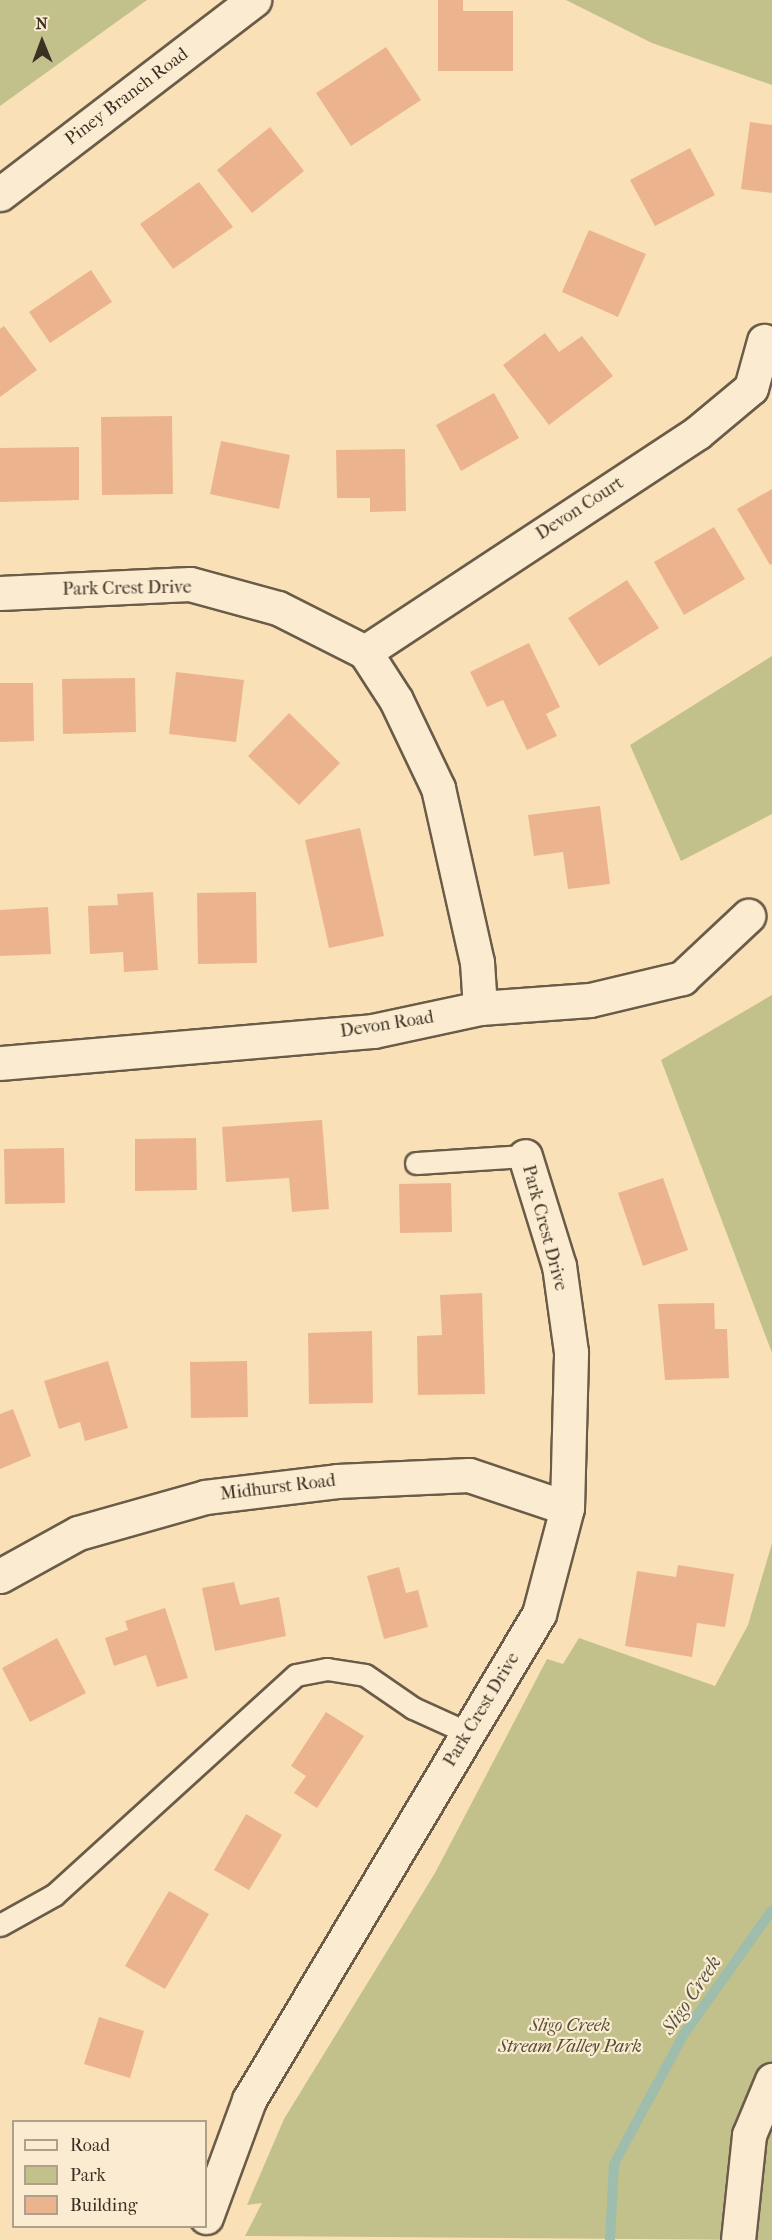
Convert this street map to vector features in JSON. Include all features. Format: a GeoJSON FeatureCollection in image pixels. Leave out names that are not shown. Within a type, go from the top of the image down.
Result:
{"type":"FeatureCollection","features":[{"type":"Feature","properties":{"kind":"street","name":"Piney Branch Road"},"geometry":{"type":"LineString","coordinates":[[0,194],[254,0]]}},
{"type":"Feature","properties":{"kind":"street","name":"Devon Court"},"geometry":{"type":"LineString","coordinates":[[365,652],[697,433],[751,388],[765,341]]}},
{"type":"Feature","properties":{"kind":"street","name":"Park Crest Drive"},"geometry":{"type":"LineString","coordinates":[[0,593],[190,584],[278,608],[365,652]]}},
{"type":"Feature","properties":{"kind":"street"},"geometry":{"type":"LineString","coordinates":[[365,652],[396,700],[438,788],[477,962],[480,1008]]}},
{"type":"Feature","properties":{"kind":"street","name":"Devon Road"},"geometry":{"type":"LineString","coordinates":[[0,1063],[373,1031],[480,1008],[590,1000],[682,978],[748,916]]}},
{"type":"Feature","properties":{"kind":"street","name":"Park Crest Drive"},"geometry":{"type":"LineString","coordinates":[[207,2214],[249,2100],[539,1614],[567,1508],[571,1352],[559,1266],[525,1156]]}},
{"type":"Feature","properties":{"kind":"street","name":"Midhurst Road"},"geometry":{"type":"LineString","coordinates":[[0,1576],[78,1533],[205,1497],[337,1481],[469,1475],[567,1508]]}},
{"type":"Feature","properties":{"kind":"street"},"geometry":{"type":"LineString","coordinates":[[738,2240],[748,2135],[772,2080]]}},
{"type":"Feature","properties":{"kind":"lane"},"geometry":{"type":"LineString","coordinates":[[416,1163],[525,1156]]}},
{"type":"Feature","properties":{"kind":"lane"},"geometry":{"type":"LineString","coordinates":[[0,1925],[54,1895],[296,1675],[327,1669],[365,1675],[413,1708],[468,1733]]}},
{"type":"Feature","properties":{"kind":"green space"},"geometry":{"type":"Polygon","coordinates":[[[0,0],[147,0],[0,106],[0,0]]]}},
{"type":"Feature","properties":{"kind":"green space"},"geometry":{"type":"Polygon","coordinates":[[[566,0],[772,0],[772,85],[652,43],[566,0]]]}},
{"type":"Feature","properties":{"kind":"green space"},"geometry":{"type":"Polygon","coordinates":[[[772,656],[772,814],[681,861],[630,745],[772,656]]]}},
{"type":"Feature","properties":{"kind":"green space"},"geometry":{"type":"Polygon","coordinates":[[[772,995],[772,1353],[661,1060],[772,995]]]}},
{"type":"Feature","properties":{"kind":"green space","name":"Sligo Creek Stream Valley Park"},"geometry":{"type":"Polygon","coordinates":[[[772,1543],[772,2240],[245,2236],[262,2203],[247,2205],[284,2119],[435,1873],[547,1659],[563,1664],[579,1638],[715,1686],[748,1625],[772,1543]]]}},
{"type":"Feature","properties":{"kind":"building"},"geometry":{"type":"Polygon","coordinates":[[[438,0],[463,0],[463,11],[513,11],[513,71],[438,71],[438,0]]]}},
{"type":"Feature","properties":{"kind":"building"},"geometry":{"type":"Polygon","coordinates":[[[386,47],[421,100],[351,146],[316,93],[386,47]]]}},
{"type":"Feature","properties":{"kind":"building"},"geometry":{"type":"Polygon","coordinates":[[[750,122],[772,125],[772,193],[741,189],[750,122]]]}},
{"type":"Feature","properties":{"kind":"building"},"geometry":{"type":"Polygon","coordinates":[[[270,127],[304,171],[252,213],[217,170],[270,127]]]}},
{"type":"Feature","properties":{"kind":"building"},"geometry":{"type":"Polygon","coordinates":[[[690,148],[715,195],[655,226],[630,180],[690,148]]]}},
{"type":"Feature","properties":{"kind":"building"},"geometry":{"type":"Polygon","coordinates":[[[199,182],[233,227],[173,269],[140,224],[199,182]]]}},
{"type":"Feature","properties":{"kind":"building"},"geometry":{"type":"Polygon","coordinates":[[[589,230],[646,254],[618,317],[562,292],[589,230]]]}},
{"type":"Feature","properties":{"kind":"building"},"geometry":{"type":"Polygon","coordinates":[[[91,270],[112,302],[50,343],[29,312],[91,270]]]}},
{"type":"Feature","properties":{"kind":"building"},"geometry":{"type":"Polygon","coordinates":[[[4,326],[37,370],[0,397],[0,329],[4,326]]]}},
{"type":"Feature","properties":{"kind":"building"},"geometry":{"type":"Polygon","coordinates":[[[545,333],[559,352],[582,336],[613,376],[549,425],[503,365],[545,333]]]}},
{"type":"Feature","properties":{"kind":"building"},"geometry":{"type":"Polygon","coordinates":[[[494,393],[519,438],[461,471],[436,425],[494,393]]]}},
{"type":"Feature","properties":{"kind":"building"},"geometry":{"type":"Polygon","coordinates":[[[172,416],[173,494],[102,495],[101,417],[172,416]]]}},
{"type":"Feature","properties":{"kind":"building"},"geometry":{"type":"Polygon","coordinates":[[[221,441],[290,455],[279,509],[210,494],[221,441]]]}},
{"type":"Feature","properties":{"kind":"building"},"geometry":{"type":"Polygon","coordinates":[[[79,447],[79,500],[0,502],[0,448],[79,447]]]}},
{"type":"Feature","properties":{"kind":"building"},"geometry":{"type":"Polygon","coordinates":[[[405,449],[406,511],[370,512],[370,498],[337,498],[336,450],[405,449]]]}},
{"type":"Feature","properties":{"kind":"building"},"geometry":{"type":"Polygon","coordinates":[[[772,489],[772,564],[770,565],[737,509],[772,489]]]}},
{"type":"Feature","properties":{"kind":"building"},"geometry":{"type":"Polygon","coordinates":[[[714,527],[745,579],[684,615],[654,562],[714,527]]]}},
{"type":"Feature","properties":{"kind":"building"},"geometry":{"type":"Polygon","coordinates":[[[627,580],[659,628],[599,666],[568,618],[627,580]]]}},
{"type":"Feature","properties":{"kind":"building"},"geometry":{"type":"Polygon","coordinates":[[[529,643],[560,707],[546,714],[557,736],[527,750],[503,700],[487,707],[470,672],[529,643]]]}},
{"type":"Feature","properties":{"kind":"building"},"geometry":{"type":"Polygon","coordinates":[[[176,672],[244,680],[236,742],[169,734],[176,672]]]}},
{"type":"Feature","properties":{"kind":"building"},"geometry":{"type":"Polygon","coordinates":[[[135,678],[136,732],[63,734],[62,679],[135,678]]]}},
{"type":"Feature","properties":{"kind":"building"},"geometry":{"type":"Polygon","coordinates":[[[0,683],[33,683],[34,741],[0,742],[0,683]]]}},
{"type":"Feature","properties":{"kind":"building"},"geometry":{"type":"Polygon","coordinates":[[[289,713],[340,763],[299,805],[248,756],[289,713]]]}},
{"type":"Feature","properties":{"kind":"building"},"geometry":{"type":"Polygon","coordinates":[[[600,806],[610,884],[568,889],[563,852],[534,856],[528,815],[600,806]]]}},
{"type":"Feature","properties":{"kind":"building"},"geometry":{"type":"Polygon","coordinates":[[[360,828],[384,936],[329,948],[305,840],[360,828]]]}},
{"type":"Feature","properties":{"kind":"building"},"geometry":{"type":"Polygon","coordinates":[[[153,892],[158,970],[124,972],[123,952],[90,954],[88,906],[118,905],[117,894],[153,892]]]}},
{"type":"Feature","properties":{"kind":"building"},"geometry":{"type":"Polygon","coordinates":[[[256,892],[257,963],[198,964],[197,893],[256,892]]]}},
{"type":"Feature","properties":{"kind":"building"},"geometry":{"type":"Polygon","coordinates":[[[48,907],[51,954],[0,956],[0,910],[48,907]]]}},
{"type":"Feature","properties":{"kind":"building"},"geometry":{"type":"Polygon","coordinates":[[[322,1120],[329,1209],[292,1212],[289,1178],[226,1182],[222,1127],[322,1120]]]}},
{"type":"Feature","properties":{"kind":"building"},"geometry":{"type":"Polygon","coordinates":[[[196,1138],[197,1190],[135,1191],[135,1139],[196,1138]]]}},
{"type":"Feature","properties":{"kind":"building"},"geometry":{"type":"Polygon","coordinates":[[[64,1148],[65,1203],[5,1204],[4,1149],[64,1148]]]}},
{"type":"Feature","properties":{"kind":"building"},"geometry":{"type":"Polygon","coordinates":[[[663,1178],[688,1250],[643,1266],[618,1193],[663,1178]]]}},
{"type":"Feature","properties":{"kind":"building"},"geometry":{"type":"Polygon","coordinates":[[[451,1183],[452,1232],[400,1233],[399,1184],[451,1183]]]}},
{"type":"Feature","properties":{"kind":"building"},"geometry":{"type":"Polygon","coordinates":[[[482,1293],[485,1394],[418,1395],[417,1336],[442,1335],[440,1295],[482,1293]]]}},
{"type":"Feature","properties":{"kind":"building"},"geometry":{"type":"Polygon","coordinates":[[[714,1303],[715,1329],[727,1329],[729,1378],[665,1380],[658,1304],[714,1303]]]}},
{"type":"Feature","properties":{"kind":"building"},"geometry":{"type":"Polygon","coordinates":[[[372,1331],[373,1403],[309,1404],[308,1333],[372,1331]]]}},
{"type":"Feature","properties":{"kind":"building"},"geometry":{"type":"Polygon","coordinates":[[[108,1361],[128,1428],[85,1441],[80,1422],[59,1429],[44,1381],[108,1361]]]}},
{"type":"Feature","properties":{"kind":"building"},"geometry":{"type":"Polygon","coordinates":[[[247,1361],[248,1417],[191,1418],[190,1362],[247,1361]]]}},
{"type":"Feature","properties":{"kind":"building"},"geometry":{"type":"Polygon","coordinates":[[[13,1409],[31,1456],[0,1469],[0,1414],[13,1409]]]}},
{"type":"Feature","properties":{"kind":"building"},"geometry":{"type":"Polygon","coordinates":[[[678,1565],[734,1574],[725,1627],[697,1623],[692,1657],[625,1646],[637,1571],[676,1577],[678,1565]]]}},
{"type":"Feature","properties":{"kind":"building"},"geometry":{"type":"Polygon","coordinates":[[[399,1567],[406,1593],[418,1590],[428,1627],[384,1639],[367,1576],[399,1567]]]}},
{"type":"Feature","properties":{"kind":"building"},"geometry":{"type":"Polygon","coordinates":[[[234,1582],[240,1605],[279,1597],[286,1636],[215,1651],[202,1588],[234,1582]]]}},
{"type":"Feature","properties":{"kind":"building"},"geometry":{"type":"Polygon","coordinates":[[[165,1608],[188,1678],[157,1687],[146,1655],[114,1666],[105,1638],[128,1630],[125,1621],[165,1608]]]}},
{"type":"Feature","properties":{"kind":"building"},"geometry":{"type":"Polygon","coordinates":[[[57,1638],[86,1693],[30,1722],[2,1668],[57,1638]]]}},
{"type":"Feature","properties":{"kind":"building"},"geometry":{"type":"Polygon","coordinates":[[[326,1712],[364,1736],[317,1808],[294,1793],[306,1776],[291,1766],[326,1712]]]}},
{"type":"Feature","properties":{"kind":"building"},"geometry":{"type":"Polygon","coordinates":[[[246,1814],[282,1835],[249,1890],[214,1870],[246,1814]]]}},
{"type":"Feature","properties":{"kind":"building"},"geometry":{"type":"Polygon","coordinates":[[[169,1891],[209,1914],[165,1989],[125,1966],[169,1891]]]}},
{"type":"Feature","properties":{"kind":"building"},"geometry":{"type":"Polygon","coordinates":[[[99,2017],[144,2031],[130,2078],[84,2064],[99,2017]]]}},
{"type":"Feature","properties":{"kind":"waterway","name":"Sligo Creek"},"geometry":{"type":"LineString","coordinates":[[610,2240],[614,2164],[684,2034],[772,1910]]}}]}
